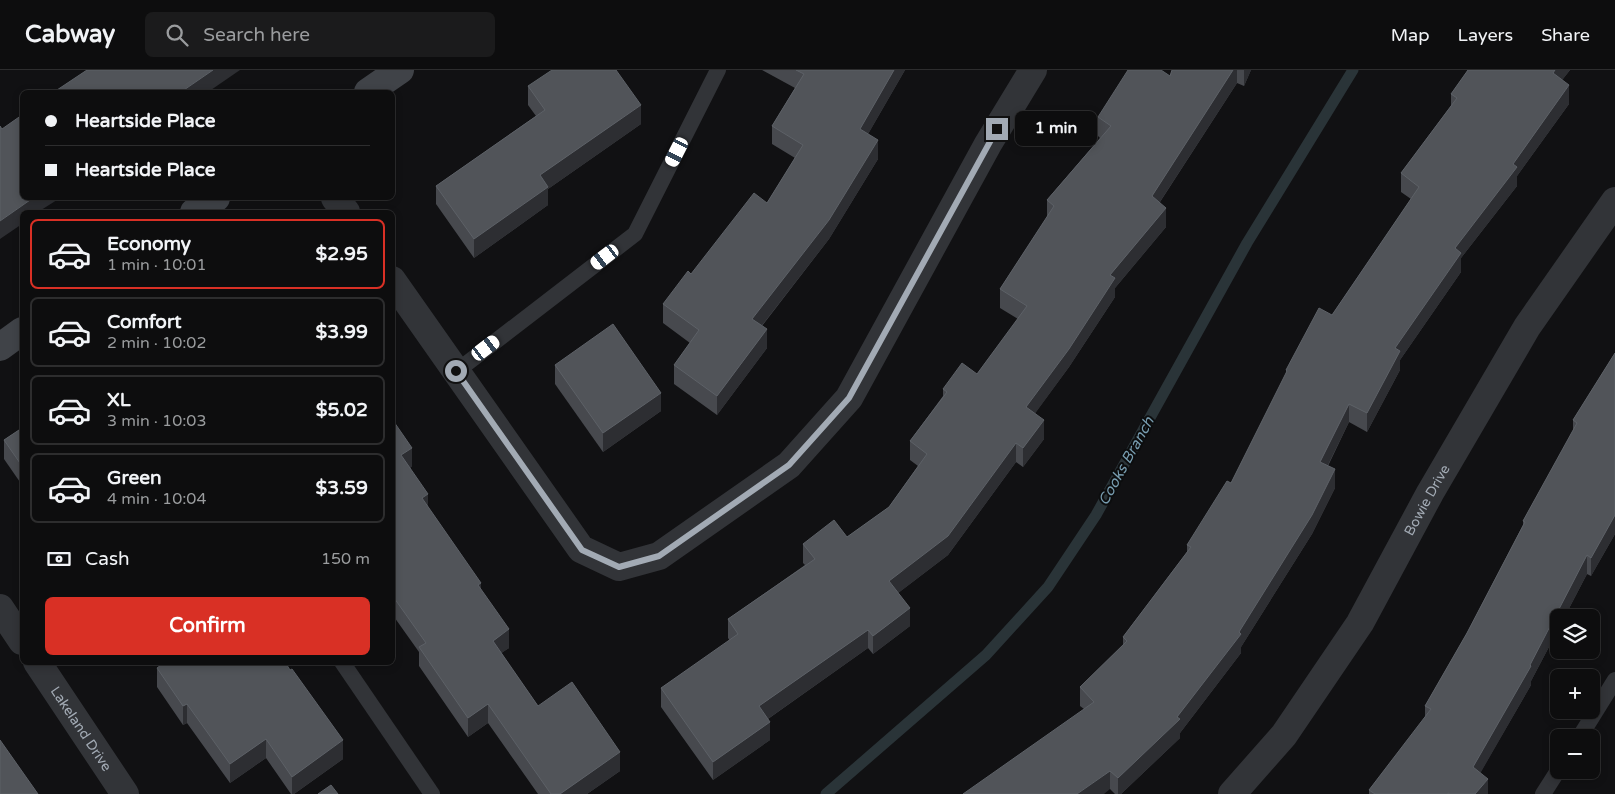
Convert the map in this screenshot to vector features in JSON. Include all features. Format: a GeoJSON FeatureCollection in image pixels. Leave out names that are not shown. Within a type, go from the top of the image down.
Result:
{"type":"FeatureCollection","features":[{"type":"Feature","properties":{"kind":"street"},"geometry":{"type":"LineString","coordinates":[[371,90],[400,70]]}},
{"type":"Feature","properties":{"kind":"street"},"geometry":{"type":"LineString","coordinates":[[395,284],[582,550],[619,567],[659,556],[789,465],[849,398],[988,144],[1033,70]]}},
{"type":"Feature","properties":{"kind":"street"},"geometry":{"type":"LineString","coordinates":[[197,210],[213,200]]}},
{"type":"Feature","properties":{"kind":"street"},"geometry":{"type":"LineString","coordinates":[[337,200],[344,210]]}},
{"type":"Feature","properties":{"kind":"street","name":"Bowie Drive"},"geometry":{"type":"LineString","coordinates":[[1232,794],[1284,735],[1360,623],[1430,493],[1527,327],[1615,201]]}},
{"type":"Feature","properties":{"kind":"street"},"geometry":{"type":"LineString","coordinates":[[0,347],[20,332]]}},
{"type":"Feature","properties":{"kind":"street"},"geometry":{"type":"LineString","coordinates":[[0,608],[20,638]]}},
{"type":"Feature","properties":{"kind":"street","name":"Lakeland Drive"},"geometry":{"type":"LineString","coordinates":[[39,665],[125,794]]}},
{"type":"Feature","properties":{"kind":"lane"},"geometry":{"type":"LineString","coordinates":[[456,371],[635,234],[718,70]]}},
{"type":"Feature","properties":{"kind":"lane"},"geometry":{"type":"LineString","coordinates":[[344,665],[432,794]]}},
{"type":"Feature","properties":{"kind":"lane"},"geometry":{"type":"LineString","coordinates":[[1585,729],[1615,680]]}},
{"type":"Feature","properties":{"kind":"lane"},"geometry":{"type":"LineString","coordinates":[[1543,794],[1553,779]]}},
{"type":"Feature","properties":{"kind":"building"},"geometry":{"type":"Polygon","coordinates":[[[87,70],[213,70],[184,90],[57,90],[87,70]]]}},
{"type":"Feature","properties":{"kind":"building"},"geometry":{"type":"Polygon","coordinates":[[[552,70],[616,70],[641,105],[540,175],[548,187],[474,239],[436,186],[545,110],[528,86],[552,70]]]}},
{"type":"Feature","properties":{"kind":"building"},"geometry":{"type":"Polygon","coordinates":[[[796,70],[894,70],[860,129],[878,140],[829,220],[752,319],[767,329],[717,396],[674,365],[699,330],[663,304],[688,271],[691,274],[754,193],[767,203],[803,145],[772,126],[804,74],[796,70]]]}},
{"type":"Feature","properties":{"kind":"building"},"geometry":{"type":"Polygon","coordinates":[[[1128,70],[1161,70],[1170,76],[1172,70],[1233,70],[1152,196],[1166,208],[1110,275],[1115,278],[1069,349],[1026,407],[1044,420],[1023,448],[1016,443],[948,536],[889,581],[910,608],[873,636],[868,630],[759,706],[770,722],[713,762],[661,688],[738,634],[728,619],[815,559],[803,544],[834,520],[847,537],[889,507],[927,454],[910,441],[947,392],[943,389],[962,363],[977,374],[1027,306],[1000,289],[1054,206],[1047,200],[1111,126],[1098,117],[1128,70]]]}},
{"type":"Feature","properties":{"kind":"building"},"geometry":{"type":"Polygon","coordinates":[[[1468,70],[1555,70],[1553,73],[1569,85],[1513,164],[1517,167],[1455,248],[1461,253],[1395,348],[1400,351],[1367,413],[1349,404],[1320,462],[1335,469],[1312,515],[1239,632],[1241,634],[1177,717],[1180,719],[1118,778],[1110,771],[1077,794],[963,794],[1094,702],[1080,687],[1127,641],[1123,637],[1191,547],[1187,545],[1227,481],[1231,483],[1286,370],[1319,308],[1332,315],[1419,187],[1401,173],[1457,98],[1451,94],[1468,70]]]}},
{"type":"Feature","properties":{"kind":"building"},"geometry":{"type":"Polygon","coordinates":[[[20,116],[20,200],[30,200],[0,221],[0,126],[2,129],[20,116]]]}},
{"type":"Feature","properties":{"kind":"building"},"geometry":{"type":"Polygon","coordinates":[[[613,324],[661,393],[603,433],[555,365],[613,324]]]}},
{"type":"Feature","properties":{"kind":"building"},"geometry":{"type":"Polygon","coordinates":[[[1615,353],[1615,515],[1591,558],[1587,555],[1559,609],[1550,609],[1550,626],[1531,666],[1473,767],[1488,779],[1475,794],[1375,794],[1369,790],[1431,709],[1425,706],[1467,633],[1525,522],[1523,521],[1577,423],[1573,420],[1615,353]]]}},
{"type":"Feature","properties":{"kind":"building"},"geometry":{"type":"Polygon","coordinates":[[[395,423],[412,448],[401,455],[428,494],[422,498],[481,583],[478,585],[509,629],[493,641],[538,706],[572,682],[620,752],[560,794],[551,794],[488,704],[468,718],[419,647],[426,643],[395,599],[395,423]]]}},
{"type":"Feature","properties":{"kind":"building"},"geometry":{"type":"Polygon","coordinates":[[[20,429],[20,463],[4,440],[20,429]]]}},
{"type":"Feature","properties":{"kind":"building"},"geometry":{"type":"Polygon","coordinates":[[[161,665],[287,665],[290,670],[292,669],[343,740],[292,777],[266,739],[230,764],[187,704],[183,706],[157,668],[161,665]]]}},
{"type":"Feature","properties":{"kind":"building"},"geometry":{"type":"Polygon","coordinates":[[[0,740],[38,794],[0,794],[0,740]]]}},
{"type":"Feature","properties":{"kind":"building"},"geometry":{"type":"Polygon","coordinates":[[[331,785],[338,794],[318,794],[331,785]]]}},
{"type":"Feature","properties":{"kind":"waterway","name":"Cooks Branch"},"geometry":{"type":"LineString","coordinates":[[826,794],[986,655],[1048,587],[1096,515],[1247,243],[1353,70]]}},
{"type":"Feature","properties":{"kind":"route"},"geometry":{"type":"LineString","coordinates":[[456,371],[582,550],[619,567],[659,556],[789,465],[849,398],[997,129]]}}]}
